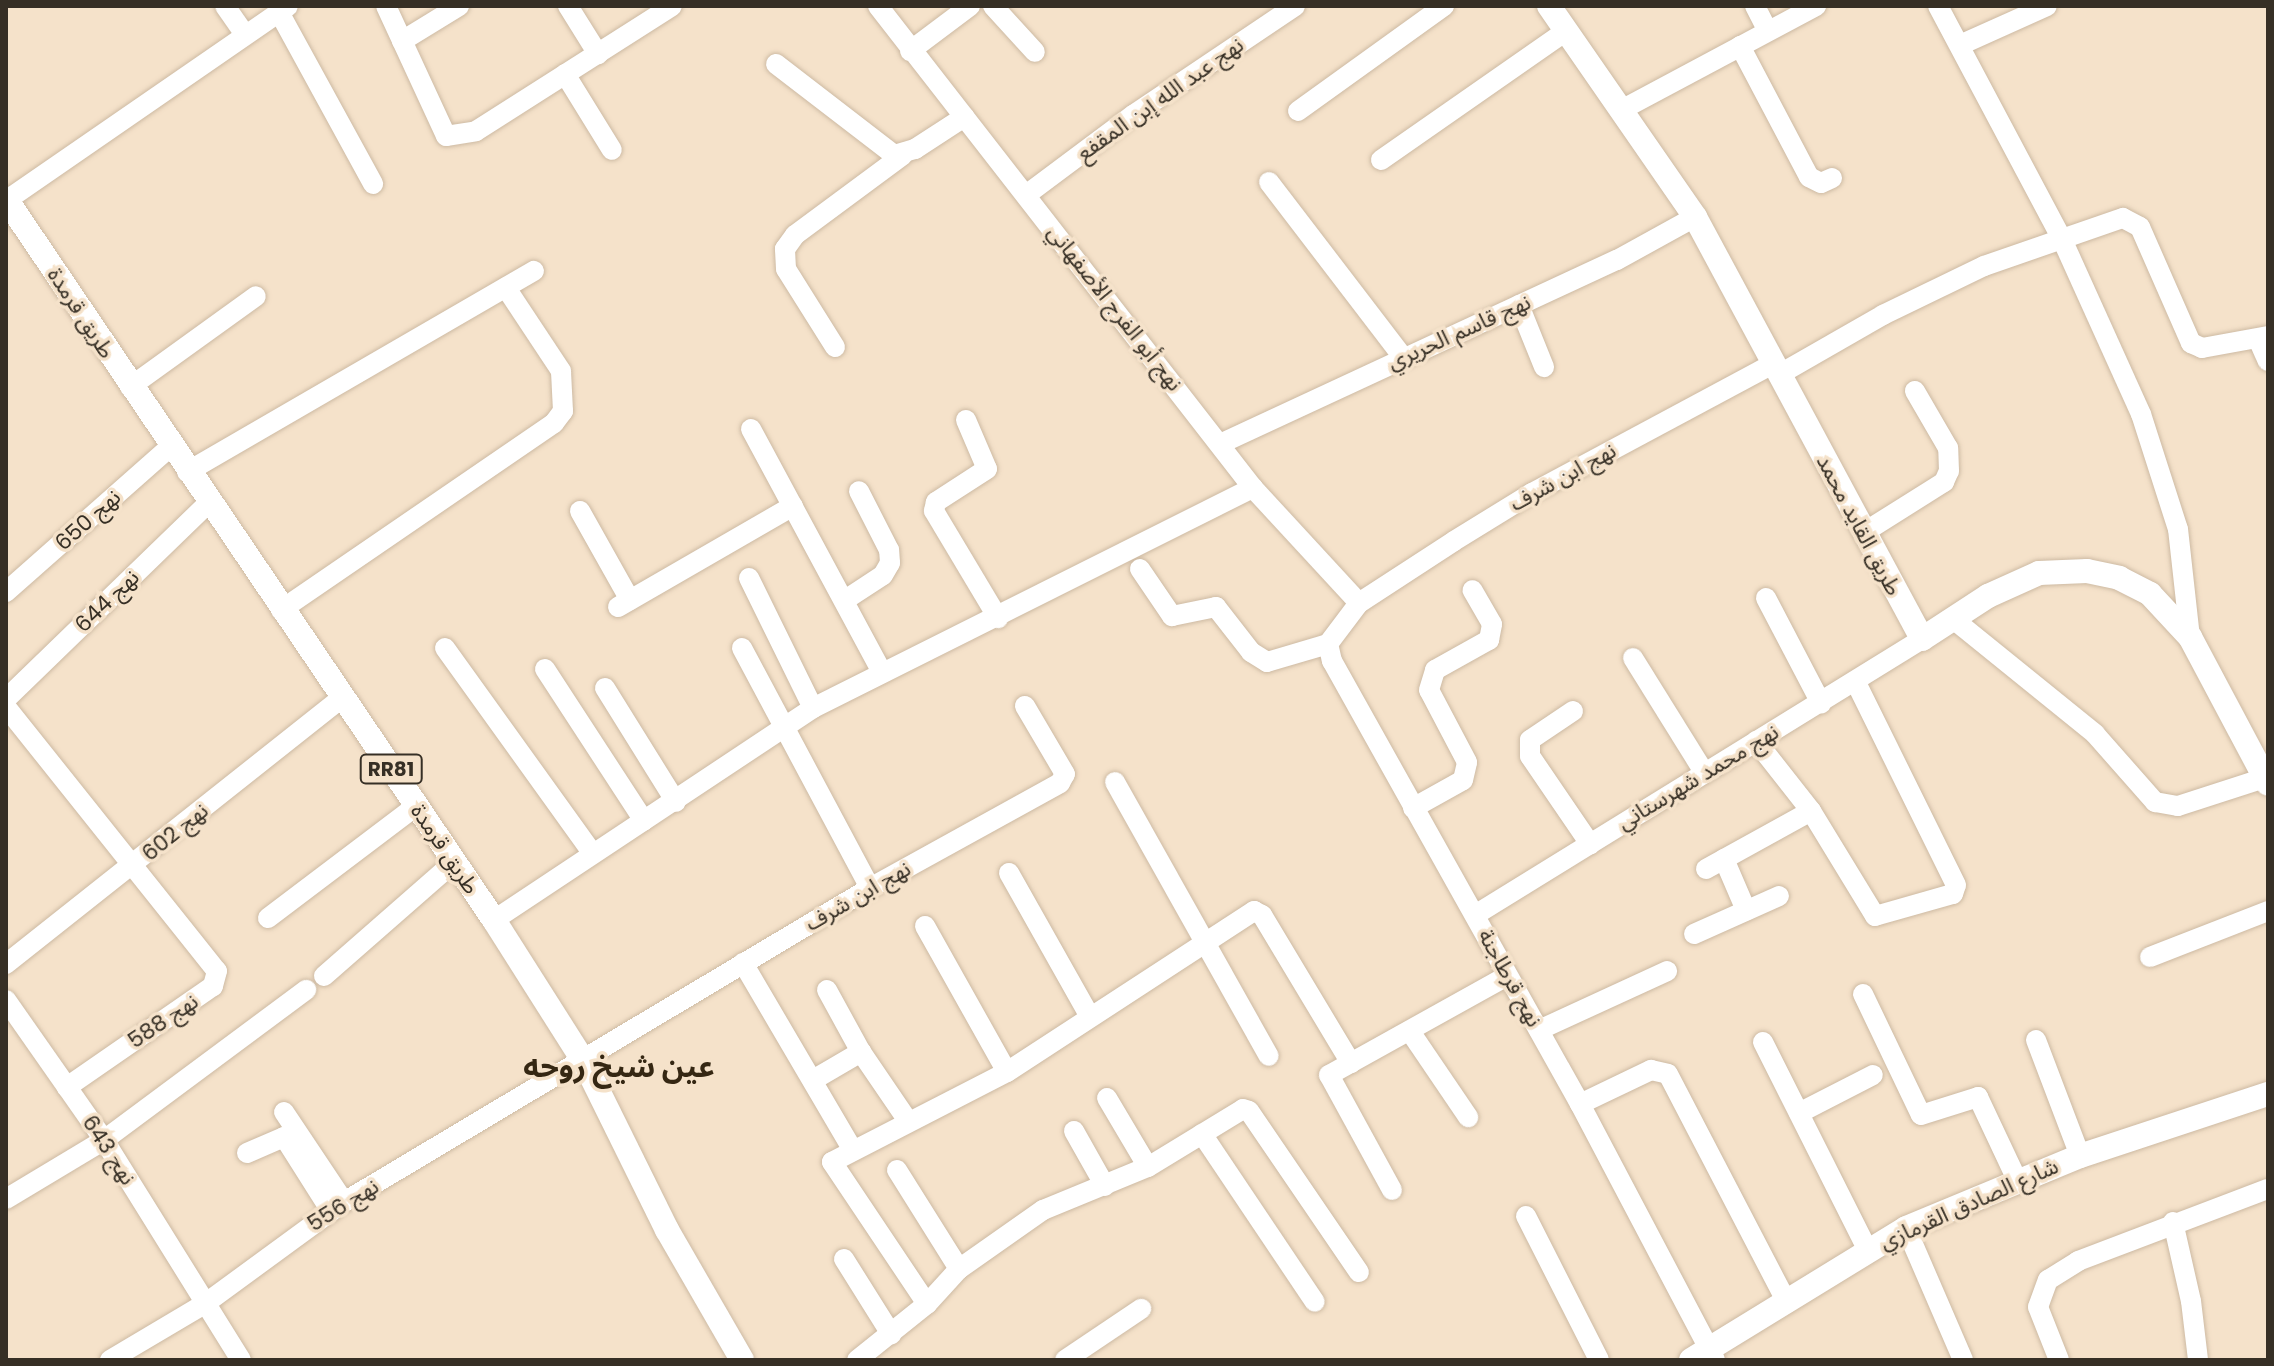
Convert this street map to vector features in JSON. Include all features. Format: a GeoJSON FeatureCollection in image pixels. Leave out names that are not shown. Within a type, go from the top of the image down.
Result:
{"type":"FeatureCollection","features":[{"type":"Feature","properties":{"kind":"main road","name":"طريق القايد محمد"},"geometry":{"type":"LineString","coordinates":[[1549,6],[1695,217],[1922,639]]}},
{"type":"Feature","properties":{"kind":"main road","name":"طريق قرمدة"},"geometry":{"type":"LineString","coordinates":[[7,204],[494,920],[584,1062],[673,1243],[742,1360]]}},
{"type":"Feature","properties":{"kind":"main road"},"geometry":{"type":"LineString","coordinates":[[1922,639],[1952,618],[2039,573],[2087,571],[2119,578],[2150,594],[2190,637],[2267,779]]}},
{"type":"Feature","properties":{"kind":"main road","name":"شارع الصادق القرمازي"},"geometry":{"type":"LineString","coordinates":[[1705,1356],[1867,1249],[1906,1228],[2080,1156],[2268,1094]]}},
{"type":"Feature","properties":{"kind":"street"},"geometry":{"type":"LineString","coordinates":[[225,6],[244,33]]}},
{"type":"Feature","properties":{"kind":"street"},"geometry":{"type":"LineString","coordinates":[[386,6],[446,136],[476,131],[672,6]]}},
{"type":"Feature","properties":{"kind":"street"},"geometry":{"type":"LineString","coordinates":[[402,41],[459,6]]}},
{"type":"Feature","properties":{"kind":"street"},"geometry":{"type":"LineString","coordinates":[[568,6],[598,54]]}},
{"type":"Feature","properties":{"kind":"street","name":"نهج أبو الفرج الأصفهاني"},"geometry":{"type":"LineString","coordinates":[[878,6],[910,51],[1222,443],[1253,488],[1359,603]]}},
{"type":"Feature","properties":{"kind":"street"},"geometry":{"type":"LineString","coordinates":[[910,51],[970,6]]}},
{"type":"Feature","properties":{"kind":"street"},"geometry":{"type":"LineString","coordinates":[[993,6],[1035,52]]}},
{"type":"Feature","properties":{"kind":"street","name":"نهج عبد الله إبن المقفع"},"geometry":{"type":"LineString","coordinates":[[1026,195],[1133,115],[1295,6]]}},
{"type":"Feature","properties":{"kind":"street"},"geometry":{"type":"LineString","coordinates":[[1298,111],[1444,6]]}},
{"type":"Feature","properties":{"kind":"street"},"geometry":{"type":"LineString","coordinates":[[1755,6],[1767,30]]}},
{"type":"Feature","properties":{"kind":"street"},"geometry":{"type":"LineString","coordinates":[[1623,109],[1816,6]]}},
{"type":"Feature","properties":{"kind":"street"},"geometry":{"type":"LineString","coordinates":[[1938,6],[2061,237],[2160,467],[2185,569],[2190,637]]}},
{"type":"Feature","properties":{"kind":"street"},"geometry":{"type":"LineString","coordinates":[[1960,45],[2047,6]]}},
{"type":"Feature","properties":{"kind":"street"},"geometry":{"type":"LineString","coordinates":[[7,204],[244,33],[283,9],[373,184]]}},
{"type":"Feature","properties":{"kind":"street"},"geometry":{"type":"LineString","coordinates":[[1381,160],[1566,31]]}},
{"type":"Feature","properties":{"kind":"street"},"geometry":{"type":"LineString","coordinates":[[1740,46],[1809,177],[1821,183],[1832,178]]}},
{"type":"Feature","properties":{"kind":"street"},"geometry":{"type":"LineString","coordinates":[[776,64],[882,149],[903,155]]}},
{"type":"Feature","properties":{"kind":"street"},"geometry":{"type":"LineString","coordinates":[[565,74],[612,150]]}},
{"type":"Feature","properties":{"kind":"street"},"geometry":{"type":"LineString","coordinates":[[835,347],[786,269],[785,249],[795,235],[903,155],[964,117]]}},
{"type":"Feature","properties":{"kind":"street"},"geometry":{"type":"LineString","coordinates":[[1269,182],[1402,356]]}},
{"type":"Feature","properties":{"kind":"street","name":"نهج قاسم الحريري"},"geometry":{"type":"LineString","coordinates":[[1222,443],[1402,356],[1519,305],[1695,217]]}},
{"type":"Feature","properties":{"kind":"street","name":"نهج ابن شرف"},"geometry":{"type":"LineString","coordinates":[[1359,603],[1532,493],[1777,368],[1931,291],[2061,237],[2115,219],[2134,221],[2191,343],[2202,348],[2263,338]]}},
{"type":"Feature","properties":{"kind":"street"},"geometry":{"type":"LineString","coordinates":[[187,472],[534,271]]}},
{"type":"Feature","properties":{"kind":"street"},"geometry":{"type":"LineString","coordinates":[[281,610],[554,423],[563,411],[561,371],[506,288]]}},
{"type":"Feature","properties":{"kind":"street"},"geometry":{"type":"LineString","coordinates":[[130,387],[256,296]]}},
{"type":"Feature","properties":{"kind":"street"},"geometry":{"type":"LineString","coordinates":[[1519,305],[1544,367]]}},
{"type":"Feature","properties":{"kind":"street"},"geometry":{"type":"LineString","coordinates":[[2263,338],[2268,361]]}},
{"type":"Feature","properties":{"kind":"street"},"geometry":{"type":"LineString","coordinates":[[1863,533],[1944,482],[1949,471],[1948,448],[1915,391]]}},
{"type":"Feature","properties":{"kind":"street"},"geometry":{"type":"LineString","coordinates":[[966,420],[987,469],[936,502],[934,511],[998,618]]}},
{"type":"Feature","properties":{"kind":"street"},"geometry":{"type":"LineString","coordinates":[[751,429],[882,672]]}},
{"type":"Feature","properties":{"kind":"street","name":"نهج 650"},"geometry":{"type":"LineString","coordinates":[[6,592],[170,447]]}},
{"type":"Feature","properties":{"kind":"street"},"geometry":{"type":"LineString","coordinates":[[494,920],[591,851],[676,802],[813,708],[1253,488]]}},
{"type":"Feature","properties":{"kind":"street"},"geometry":{"type":"LineString","coordinates":[[845,600],[883,575],[890,563],[889,550],[859,491]]}},
{"type":"Feature","properties":{"kind":"street","name":"نهج 644"},"geometry":{"type":"LineString","coordinates":[[6,699],[209,502]]}},
{"type":"Feature","properties":{"kind":"street"},"geometry":{"type":"LineString","coordinates":[[580,511],[624,604],[793,506]]}},
{"type":"Feature","properties":{"kind":"street"},"geometry":{"type":"LineString","coordinates":[[1140,569],[1172,616],[1216,607],[1251,652],[1267,662],[1328,644],[1359,603]]}},
{"type":"Feature","properties":{"kind":"street"},"geometry":{"type":"LineString","coordinates":[[749,578],[813,708]]}},
{"type":"Feature","properties":{"kind":"street"},"geometry":{"type":"LineString","coordinates":[[1413,808],[1463,780],[1467,762],[1429,690],[1435,670],[1489,640],[1492,624],[1472,590]]}},
{"type":"Feature","properties":{"kind":"street"},"geometry":{"type":"LineString","coordinates":[[1766,598],[1821,703]]}},
{"type":"Feature","properties":{"kind":"street"},"geometry":{"type":"LineString","coordinates":[[1952,618],[2095,734],[2155,802],[2178,806],[2267,779]]}},
{"type":"Feature","properties":{"kind":"street","name":"نهج محمد شهرستاني"},"geometry":{"type":"LineString","coordinates":[[1475,915],[1704,772],[1856,683],[1922,639]]}},
{"type":"Feature","properties":{"kind":"street","name":"نهج قرطاجنة"},"geometry":{"type":"LineString","coordinates":[[1328,644],[1332,661],[1580,1104],[1705,1356]]}},
{"type":"Feature","properties":{"kind":"street"},"geometry":{"type":"LineString","coordinates":[[445,648],[591,851]]}},
{"type":"Feature","properties":{"kind":"street"},"geometry":{"type":"LineString","coordinates":[[742,648],[781,729],[870,888]]}},
{"type":"Feature","properties":{"kind":"street"},"geometry":{"type":"LineString","coordinates":[[1633,658],[1704,772]]}},
{"type":"Feature","properties":{"kind":"street"},"geometry":{"type":"LineString","coordinates":[[545,669],[644,821]]}},
{"type":"Feature","properties":{"kind":"street"},"geometry":{"type":"LineString","coordinates":[[1756,741],[1811,811],[1875,916],[1953,894],[1956,885],[1856,683]]}},
{"type":"Feature","properties":{"kind":"street"},"geometry":{"type":"LineString","coordinates":[[605,688],[676,802]]}},
{"type":"Feature","properties":{"kind":"street","name":"نهج 602"},"geometry":{"type":"LineString","coordinates":[[6,964],[137,864],[343,697]]}},
{"type":"Feature","properties":{"kind":"street","name":"نهج ابن شرف"},"geometry":{"type":"LineString","coordinates":[[584,1062],[870,888],[1060,783],[1065,774],[1025,706]]}},
{"type":"Feature","properties":{"kind":"street"},"geometry":{"type":"LineString","coordinates":[[6,707],[137,864]]}},
{"type":"Feature","properties":{"kind":"street"},"geometry":{"type":"LineString","coordinates":[[1573,711],[1530,740],[1530,756],[1590,844]]}},
{"type":"Feature","properties":{"kind":"street"},"geometry":{"type":"LineString","coordinates":[[1115,782],[1204,946],[1269,1056]]}},
{"type":"Feature","properties":{"kind":"street"},"geometry":{"type":"LineString","coordinates":[[268,918],[416,806]]}},
{"type":"Feature","properties":{"kind":"street"},"geometry":{"type":"LineString","coordinates":[[1746,910],[1715,864],[1811,811]]}},
{"type":"Feature","properties":{"kind":"street"},"geometry":{"type":"LineString","coordinates":[[324,976],[454,862]]}},
{"type":"Feature","properties":{"kind":"street","name":"نهج 588"},"geometry":{"type":"LineString","coordinates":[[67,1087],[217,979],[211,958],[137,864]]}},
{"type":"Feature","properties":{"kind":"street"},"geometry":{"type":"LineString","coordinates":[[1009,873],[1090,1017]]}},
{"type":"Feature","properties":{"kind":"street"},"geometry":{"type":"LineString","coordinates":[[1694,934],[1779,896]]}},
{"type":"Feature","properties":{"kind":"street"},"geometry":{"type":"LineString","coordinates":[[2150,957],[2268,911]]}},
{"type":"Feature","properties":{"kind":"street"},"geometry":{"type":"LineString","coordinates":[[927,1304],[832,1162],[852,1149],[1007,1072],[1252,912],[1260,912],[1351,1063]]}},
{"type":"Feature","properties":{"kind":"street"},"geometry":{"type":"LineString","coordinates":[[925,926],[1007,1072]]}},
{"type":"Feature","properties":{"kind":"street"},"geometry":{"type":"LineString","coordinates":[[743,963],[852,1149]]}},
{"type":"Feature","properties":{"kind":"street"},"geometry":{"type":"LineString","coordinates":[[1539,1030],[1667,971]]}},
{"type":"Feature","properties":{"kind":"street"},"geometry":{"type":"LineString","coordinates":[[1392,1190],[1329,1082],[1329,1075],[1411,1033],[1507,976]]}},
{"type":"Feature","properties":{"kind":"street"},"geometry":{"type":"LineString","coordinates":[[6,1199],[104,1140],[306,990]]}},
{"type":"Feature","properties":{"kind":"street"},"geometry":{"type":"LineString","coordinates":[[827,990],[861,1052],[908,1121]]}},
{"type":"Feature","properties":{"kind":"street"},"geometry":{"type":"LineString","coordinates":[[1863,994],[1921,1115],[1978,1097],[2018,1182]]}},
{"type":"Feature","properties":{"kind":"street","name":"نهج 643"},"geometry":{"type":"LineString","coordinates":[[6,1000],[104,1140],[241,1360]]}},
{"type":"Feature","properties":{"kind":"street"},"geometry":{"type":"LineString","coordinates":[[1411,1033],[1468,1117]]}},
{"type":"Feature","properties":{"kind":"street"},"geometry":{"type":"LineString","coordinates":[[2036,1040],[2080,1156]]}},
{"type":"Feature","properties":{"kind":"street"},"geometry":{"type":"LineString","coordinates":[[1763,1042],[1867,1249]]}},
{"type":"Feature","properties":{"kind":"street"},"geometry":{"type":"LineString","coordinates":[[813,1080],[861,1052]]}},
{"type":"Feature","properties":{"kind":"street","name":"نهج 556"},"geometry":{"type":"LineString","coordinates":[[110,1360],[206,1303],[337,1206],[584,1062]]}},
{"type":"Feature","properties":{"kind":"street"},"geometry":{"type":"LineString","coordinates":[[1580,1104],[1651,1070],[1668,1074],[1787,1303]]}},
{"type":"Feature","properties":{"kind":"street"},"geometry":{"type":"LineString","coordinates":[[1799,1113],[1873,1075]]}},
{"type":"Feature","properties":{"kind":"street"},"geometry":{"type":"LineString","coordinates":[[1107,1098],[1148,1167]]}},
{"type":"Feature","properties":{"kind":"street"},"geometry":{"type":"LineString","coordinates":[[857,1360],[927,1304],[959,1269],[1043,1210],[1148,1167],[1243,1109],[1249,1111],[1359,1272]]}},
{"type":"Feature","properties":{"kind":"street"},"geometry":{"type":"LineString","coordinates":[[284,1112],[337,1206]]}},
{"type":"Feature","properties":{"kind":"street"},"geometry":{"type":"LineString","coordinates":[[1074,1131],[1105,1186]]}},
{"type":"Feature","properties":{"kind":"street"},"geometry":{"type":"LineString","coordinates":[[1202,1134],[1315,1302]]}},
{"type":"Feature","properties":{"kind":"street"},"geometry":{"type":"LineString","coordinates":[[247,1153],[284,1137],[337,1206]]}},
{"type":"Feature","properties":{"kind":"street"},"geometry":{"type":"LineString","coordinates":[[897,1170],[959,1269]]}},
{"type":"Feature","properties":{"kind":"street"},"geometry":{"type":"LineString","coordinates":[[2059,1360],[2038,1307],[2048,1280],[2078,1261],[2173,1222],[2268,1189]]}},
{"type":"Feature","properties":{"kind":"street"},"geometry":{"type":"LineString","coordinates":[[1526,1216],[1599,1360]]}},
{"type":"Feature","properties":{"kind":"street"},"geometry":{"type":"LineString","coordinates":[[2173,1222],[2191,1301],[2198,1360]]}},
{"type":"Feature","properties":{"kind":"street"},"geometry":{"type":"LineString","coordinates":[[1906,1228],[1963,1360]]}},
{"type":"Feature","properties":{"kind":"street"},"geometry":{"type":"LineString","coordinates":[[844,1259],[891,1334]]}},
{"type":"Feature","properties":{"kind":"street"},"geometry":{"type":"LineString","coordinates":[[1065,1360],[1141,1309]]}},
{"type":"Feature","properties":{"kind":"district","name":"عين شيخ روحه"},"geometry":{"type":"Point","coordinates":[619,1067]}}]}
